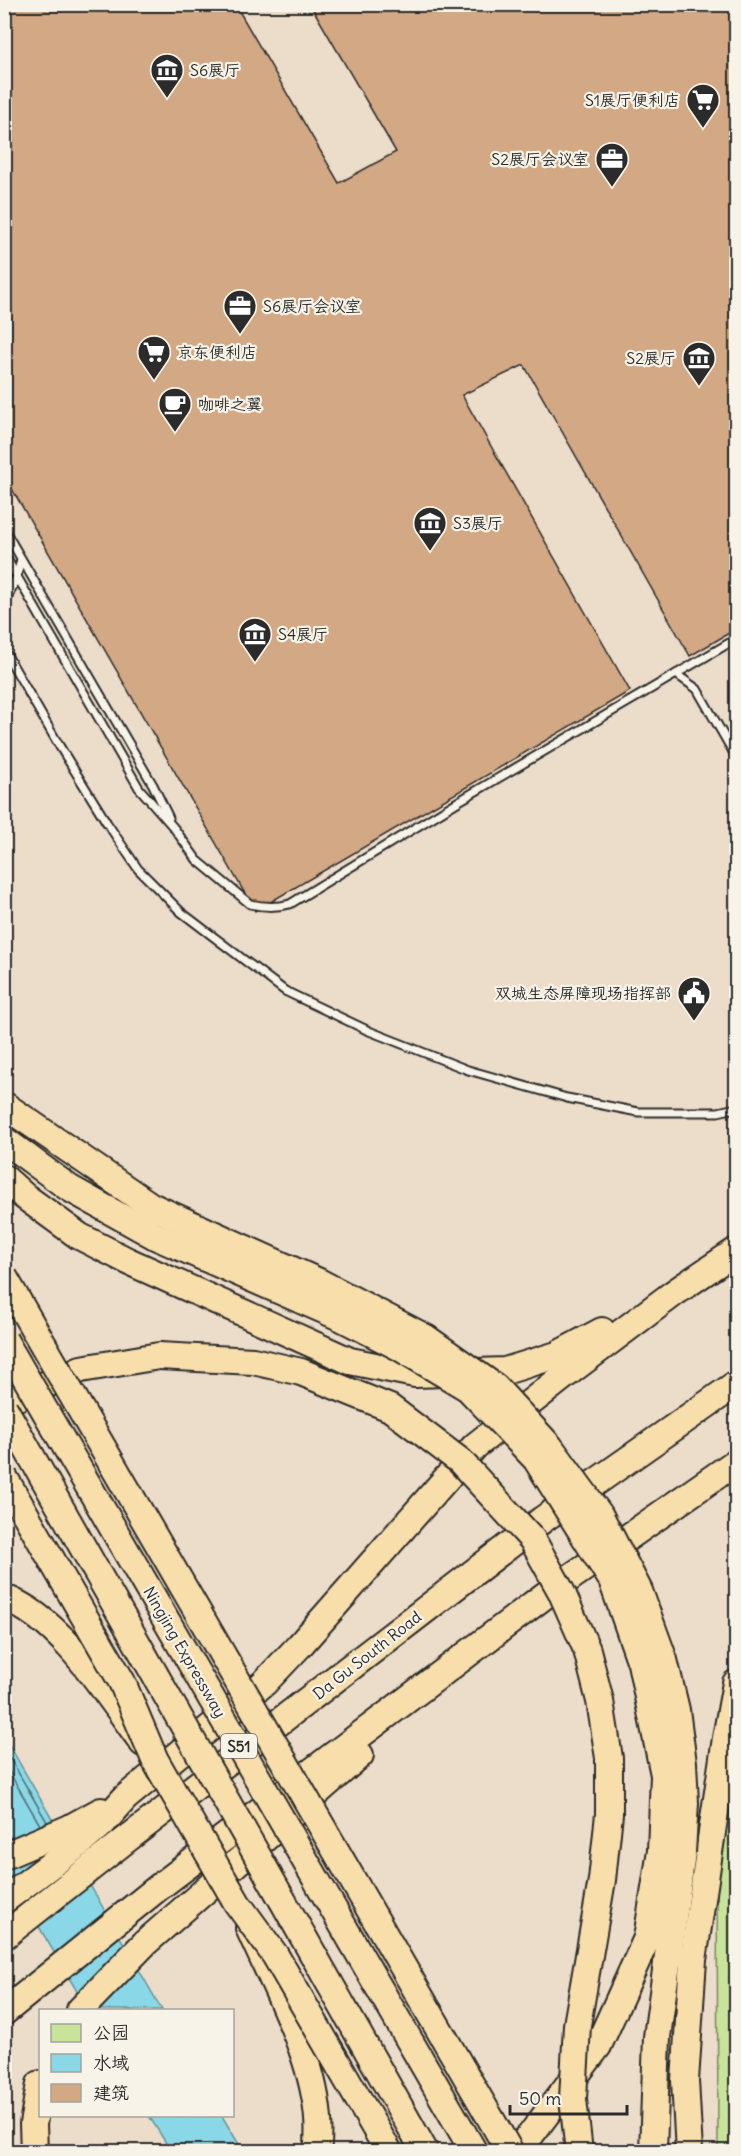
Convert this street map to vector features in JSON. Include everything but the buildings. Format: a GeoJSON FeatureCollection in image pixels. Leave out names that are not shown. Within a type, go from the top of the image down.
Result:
{"type":"FeatureCollection","features":[{"type":"Feature","properties":{"kind":"highway"},"geometry":{"type":"LineString","coordinates":[[4,1105],[151,1206],[319,1282],[426,1338],[495,1387],[550,1448],[599,1514],[639,1591],[664,1660],[676,1710],[685,1803],[647,1938],[598,2046],[529,2137],[511,2151],[4,1277]]}},
{"type":"Feature","properties":{"kind":"highway"},"geometry":{"type":"LineString","coordinates":[[4,1140],[69,1188],[155,1236],[340,1317],[401,1348],[468,1388],[536,1459],[612,1580],[641,1663],[664,1775],[671,1851],[657,2037],[653,2151]]}},
{"type":"Feature","properties":{"kind":"highway"},"geometry":{"type":"LineString","coordinates":[[4,1178],[24,1196],[79,1236],[128,1261],[351,1361],[415,1374],[505,1371],[557,1355],[674,1293]]}},
{"type":"Feature","properties":{"kind":"highway"},"geometry":{"type":"LineString","coordinates":[[4,1900],[75,1835],[125,1798],[264,1683],[300,1646],[475,1446],[674,1293],[736,1251]]}},
{"type":"Feature","properties":{"kind":"highway","name":"Ningjing Expressway"},"geometry":{"type":"LineString","coordinates":[[4,1340],[474,2151]]}},
{"type":"Feature","properties":{"kind":"highway"},"geometry":{"type":"LineString","coordinates":[[4,1403],[81,1369],[159,1356],[253,1361],[301,1372],[390,1408],[460,1461],[532,1539],[561,1591],[587,1650],[600,1701],[609,1758],[609,1814],[602,1880],[577,2025],[573,2099],[579,2151]]}},
{"type":"Feature","properties":{"kind":"highway","name":"Da Gu South Road"},"geometry":{"type":"LineString","coordinates":[[4,1936],[543,1520],[736,1384]]}},
{"type":"Feature","properties":{"kind":"highway","name":"S51"},"geometry":{"type":"LineString","coordinates":[[4,1408],[425,2151]]}},
{"type":"Feature","properties":{"kind":"highway"},"geometry":{"type":"LineString","coordinates":[[4,2012],[159,1887],[548,1593],[736,1462]]}},
{"type":"Feature","properties":{"kind":"highway"},"geometry":{"type":"LineString","coordinates":[[4,1477],[122,1682],[155,1760],[237,1903],[296,2035],[311,2075],[318,2122],[317,2151]]}},
{"type":"Feature","properties":{"kind":"highway"},"geometry":{"type":"LineString","coordinates":[[4,1598],[36,1616],[61,1637],[155,1760]]}},
{"type":"Feature","properties":{"kind":"highway"},"geometry":{"type":"LineString","coordinates":[[81,2009],[145,1943],[492,1636]]}},
{"type":"Feature","properties":{"kind":"highway"},"geometry":{"type":"LineString","coordinates":[[689,2151],[685,2081],[693,1960],[736,1683]]}},
{"type":"Feature","properties":{"kind":"highway"},"geometry":{"type":"LineString","coordinates":[[4,1856],[75,1835]]}},
{"type":"Feature","properties":{"kind":"highway"},"geometry":{"type":"LineString","coordinates":[[237,1903],[275,1955],[389,2151]]}},
{"type":"Feature","properties":{"kind":"highway"},"geometry":{"type":"LineString","coordinates":[[34,2151],[33,2124],[39,2090]]}},
{"type":"Feature","properties":{"kind":"lane"},"geometry":{"type":"LineString","coordinates":[[4,529],[153,785],[174,828]]}},
{"type":"Feature","properties":{"kind":"lane"},"geometry":{"type":"LineString","coordinates":[[4,554],[140,788],[174,828],[197,860],[250,904],[280,907],[290,904],[459,801],[736,639]]}},
{"type":"Feature","properties":{"kind":"lane"},"geometry":{"type":"LineString","coordinates":[[4,606],[17,576],[21,559]]}},
{"type":"Feature","properties":{"kind":"lane"},"geometry":{"type":"LineString","coordinates":[[4,650],[60,747],[138,869],[182,912],[285,990],[369,1031],[468,1070],[567,1098],[638,1112],[718,1112],[736,1108]]}},
{"type":"Feature","properties":{"kind":"lane"},"geometry":{"type":"LineString","coordinates":[[676,674],[697,689],[736,757]]}},
{"type":"Feature","properties":{"kind":"green space"},"geometry":{"type":"Polygon","coordinates":[[[736,1749],[736,2151],[718,2151],[717,1861],[736,1749]]]}},
{"type":"Feature","properties":{"kind":"water"},"geometry":{"type":"Polygon","coordinates":[[[4,1736],[161,2009],[87,2009],[5,1869],[4,1736]]]}},
{"type":"Feature","properties":{"kind":"water"},"geometry":{"type":"Polygon","coordinates":[[[150,2117],[223,2117],[243,2151],[171,2151],[150,2117]]]}},
{"type":"Feature","properties":{"kind":"place","name":"S6展厅"},"geometry":{"type":"Point","coordinates":[167,99]}},
{"type":"Feature","properties":{"kind":"place","name":"S1展厅便利店"},"geometry":{"type":"Point","coordinates":[703,129]}},
{"type":"Feature","properties":{"kind":"place","name":"S2展厅会议室"},"geometry":{"type":"Point","coordinates":[612,188]}},
{"type":"Feature","properties":{"kind":"place","name":"S6展厅会议室"},"geometry":{"type":"Point","coordinates":[240,335]}},
{"type":"Feature","properties":{"kind":"place","name":"京东便利店"},"geometry":{"type":"Point","coordinates":[154,381]}},
{"type":"Feature","properties":{"kind":"place","name":"S2展厅"},"geometry":{"type":"Point","coordinates":[699,387]}},
{"type":"Feature","properties":{"kind":"place","name":"咖啡之翼"},"geometry":{"type":"Point","coordinates":[175,433]}},
{"type":"Feature","properties":{"kind":"place","name":"S3展厅"},"geometry":{"type":"Point","coordinates":[430,552]}},
{"type":"Feature","properties":{"kind":"place","name":"S4展厅"},"geometry":{"type":"Point","coordinates":[255,663]}},
{"type":"Feature","properties":{"kind":"place","name":"双城生态屏障现场指挥部"},"geometry":{"type":"Point","coordinates":[694,1022]}}]}
